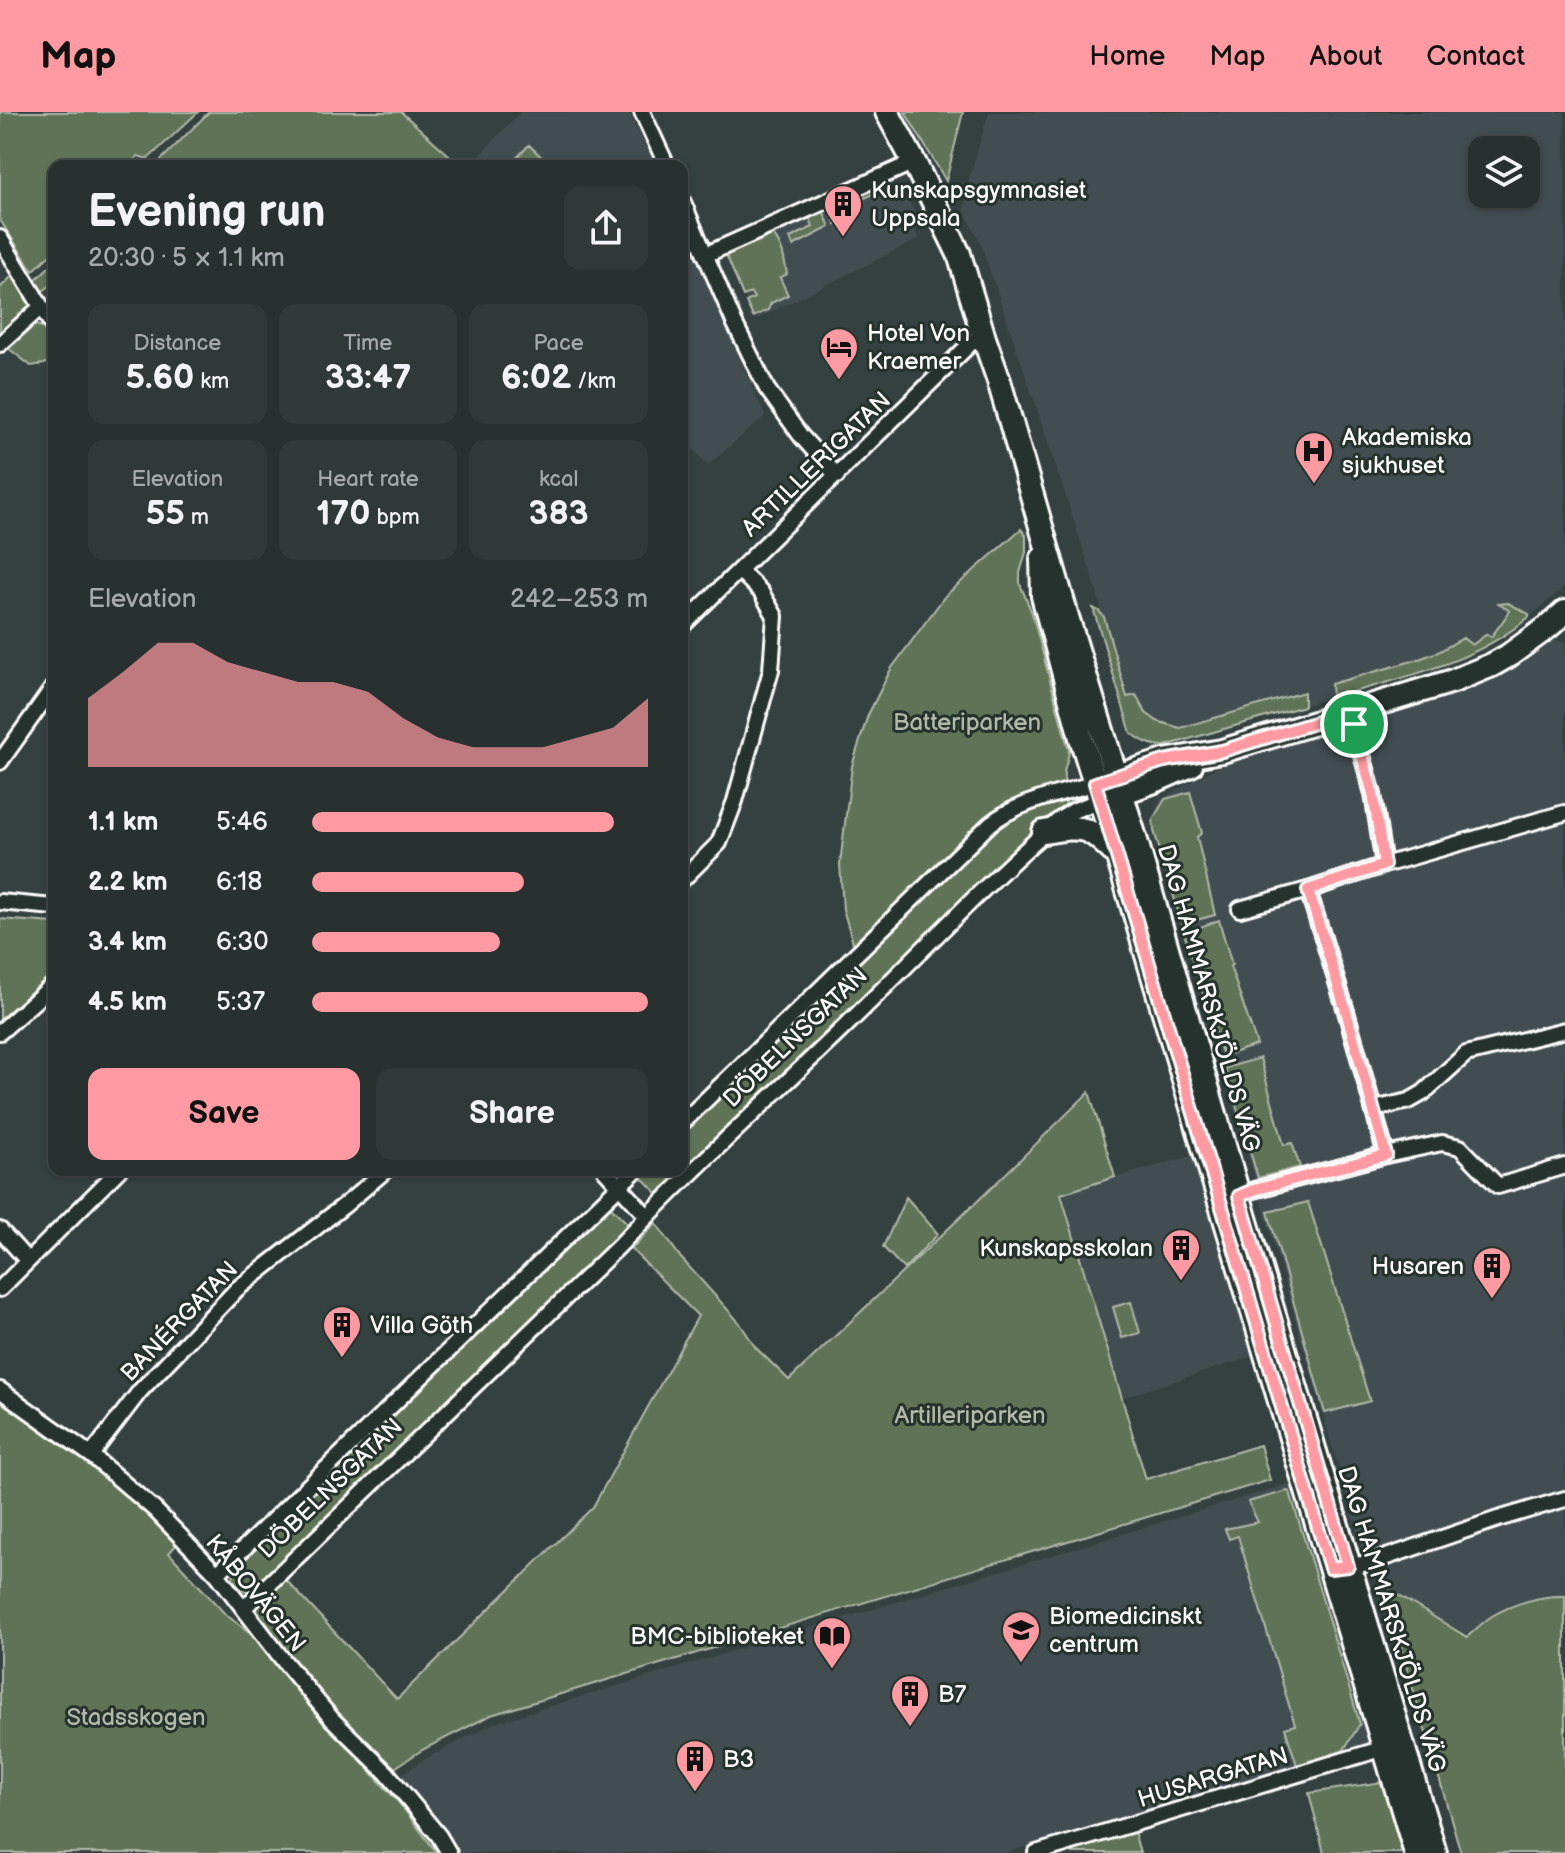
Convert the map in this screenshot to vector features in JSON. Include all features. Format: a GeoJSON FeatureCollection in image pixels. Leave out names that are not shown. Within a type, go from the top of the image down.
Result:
{"type":"FeatureCollection","features":[{"type":"Feature","properties":{"kind":"main road","name":"DAG HAMMARSKJÖLDS VÄG"},"geometry":{"type":"LineString","coordinates":[[887,112],[959,254],[999,381],[1041,526],[1108,788],[1229,1199],[1394,1745],[1435,1853]]}},
{"type":"Feature","properties":{"kind":"main road"},"geometry":{"type":"LineString","coordinates":[[1108,788],[1164,761],[1222,751],[1453,681],[1492,665],[1565,612]]}},
{"type":"Feature","properties":{"kind":"main road","name":"DAG HAMMARSKJÖLDS VÄG"},"geometry":{"type":"LineString","coordinates":[[1108,788],[1118,857],[1229,1199]]}},
{"type":"Feature","properties":{"kind":"main road"},"geometry":{"type":"LineString","coordinates":[[1044,832],[1082,828],[1093,832],[1118,857]]}},
{"type":"Feature","properties":{"kind":"main road","name":"DAG HAMMARSKJÖLDS VÄG"},"geometry":{"type":"LineString","coordinates":[[1394,1745],[1416,1853]]}},
{"type":"Feature","properties":{"kind":"street"},"geometry":{"type":"LineString","coordinates":[[642,112],[664,160]]}},
{"type":"Feature","properties":{"kind":"street"},"geometry":{"type":"LineString","coordinates":[[705,255],[914,162]]}},
{"type":"Feature","properties":{"kind":"street"},"geometry":{"type":"LineString","coordinates":[[688,214],[767,389],[801,436],[837,476]]}},
{"type":"Feature","properties":{"kind":"street"},"geometry":{"type":"LineString","coordinates":[[0,238],[48,318]]}},
{"type":"Feature","properties":{"kind":"street"},"geometry":{"type":"LineString","coordinates":[[0,344],[41,307]]}},
{"type":"Feature","properties":{"kind":"street","name":"ARTILLERIGATAN"},"geometry":{"type":"LineString","coordinates":[[688,620],[972,342],[984,338]]}},
{"type":"Feature","properties":{"kind":"street"},"geometry":{"type":"LineString","coordinates":[[688,874],[719,843],[735,801],[771,670],[775,616],[761,592],[739,570]]}},
{"type":"Feature","properties":{"kind":"street"},"geometry":{"type":"LineString","coordinates":[[0,762],[48,694]]}},
{"type":"Feature","properties":{"kind":"street"},"geometry":{"type":"LineString","coordinates":[[1350,712],[1373,794],[1384,865]]}},
{"type":"Feature","properties":{"kind":"street","name":"DÖBELNSGATAN"},"geometry":{"type":"LineString","coordinates":[[244,1608],[947,924],[1044,832],[1108,788]]}},
{"type":"Feature","properties":{"kind":"street","name":"DÖBELNSGATAN"},"geometry":{"type":"LineString","coordinates":[[688,1117],[1002,814],[1019,807],[1108,788]]}},
{"type":"Feature","properties":{"kind":"street"},"geometry":{"type":"LineString","coordinates":[[1240,909],[1564,813]]}},
{"type":"Feature","properties":{"kind":"street"},"geometry":{"type":"LineString","coordinates":[[1308,890],[1386,1155]]}},
{"type":"Feature","properties":{"kind":"street"},"geometry":{"type":"LineString","coordinates":[[0,902],[48,906]]}},
{"type":"Feature","properties":{"kind":"street"},"geometry":{"type":"LineString","coordinates":[[0,1032],[48,989]]}},
{"type":"Feature","properties":{"kind":"street"},"geometry":{"type":"LineString","coordinates":[[1374,1109],[1409,1101],[1423,1093],[1466,1054],[1565,1030]]}},
{"type":"Feature","properties":{"kind":"street"},"geometry":{"type":"LineString","coordinates":[[1229,1199],[1386,1155],[1442,1143],[1460,1147],[1498,1186],[1565,1166]]}},
{"type":"Feature","properties":{"kind":"street"},"geometry":{"type":"LineString","coordinates":[[0,1289],[113,1176]]}},
{"type":"Feature","properties":{"kind":"street","name":"BANÉRGATAN"},"geometry":{"type":"LineString","coordinates":[[91,1455],[140,1391],[237,1289],[379,1176]]}},
{"type":"Feature","properties":{"kind":"street"},"geometry":{"type":"LineString","coordinates":[[611,1176],[647,1216]]}},
{"type":"Feature","properties":{"kind":"street","name":"DÖBELNSGATAN"},"geometry":{"type":"LineString","coordinates":[[217,1574],[630,1176]]}},
{"type":"Feature","properties":{"kind":"street"},"geometry":{"type":"LineString","coordinates":[[0,1230],[27,1260]]}},
{"type":"Feature","properties":{"kind":"street","name":"KÅBOVÄGEN"},"geometry":{"type":"LineString","coordinates":[[0,1390],[91,1455],[155,1510],[217,1574],[324,1710],[387,1773],[439,1836],[449,1853]]}},
{"type":"Feature","properties":{"kind":"street"},"geometry":{"type":"LineString","coordinates":[[1339,1567],[1369,1563],[1565,1499]]}},
{"type":"Feature","properties":{"kind":"street","name":"HUSARGATAN"},"geometry":{"type":"LineString","coordinates":[[1036,1853],[1394,1745]]}},
{"type":"Feature","properties":{"kind":"shaded area"},"geometry":{"type":"Polygon","coordinates":[[[520,112],[629,112],[652,160],[476,160],[520,112]]]}},
{"type":"Feature","properties":{"kind":"shaded area","name":"Akademiska sjukhuset"},"geometry":{"type":"Polygon","coordinates":[[[989,112],[1565,112],[1565,585],[1524,622],[1484,649],[1447,664],[1165,746],[1140,740],[1135,736],[1095,585],[1029,385],[979,239],[964,211],[967,186],[989,112]]]}},
{"type":"Feature","properties":{"kind":"shaded area"},"geometry":{"type":"Polygon","coordinates":[[[877,185],[900,187],[908,199],[922,226],[915,230],[919,239],[755,320],[725,252],[877,185]]]}},
{"type":"Feature","properties":{"kind":"shaded area"},"geometry":{"type":"Polygon","coordinates":[[[688,242],[765,416],[708,465],[688,443],[688,242]]]}},
{"type":"Feature","properties":{"kind":"shaded area"},"geometry":{"type":"Polygon","coordinates":[[[1551,639],[1565,643],[1565,1596],[1522,1602],[1491,1617],[1467,1637],[1370,1577],[1153,819],[1160,800],[1224,763],[1455,694],[1495,677],[1551,639]]]}},
{"type":"Feature","properties":{"kind":"shaded area"},"geometry":{"type":"Polygon","coordinates":[[[1195,1155],[1254,1356],[1121,1398],[1061,1193],[1195,1155]]]}},
{"type":"Feature","properties":{"kind":"shaded area","name":"Biomedicinskt centrum"},"geometry":{"type":"Polygon","coordinates":[[[1295,1482],[1373,1742],[1005,1853],[460,1853],[400,1775],[494,1723],[1295,1482]]]}},
{"type":"Feature","properties":{"kind":"green space"},"geometry":{"type":"Polygon","coordinates":[[[0,112],[198,112],[148,159],[138,156],[134,160],[48,160],[48,257],[33,271],[0,220],[0,112]]]}},
{"type":"Feature","properties":{"kind":"green space"},"geometry":{"type":"Polygon","coordinates":[[[209,112],[401,112],[455,160],[161,160],[209,112]]]}},
{"type":"Feature","properties":{"kind":"green space"},"geometry":{"type":"Polygon","coordinates":[[[905,112],[963,112],[946,181],[905,112]]]}},
{"type":"Feature","properties":{"kind":"green space"},"geometry":{"type":"Polygon","coordinates":[[[529,145],[545,160],[515,160],[529,145]]]}},
{"type":"Feature","properties":{"kind":"green space"},"geometry":{"type":"Polygon","coordinates":[[[886,184],[888,187],[841,209],[845,220],[836,225],[829,205],[886,184]]]}},
{"type":"Feature","properties":{"kind":"green space"},"geometry":{"type":"Polygon","coordinates":[[[822,208],[830,227],[793,246],[790,238],[813,227],[809,216],[822,208]]]}},
{"type":"Feature","properties":{"kind":"green space"},"geometry":{"type":"Polygon","coordinates":[[[772,234],[782,252],[787,274],[780,278],[788,295],[753,317],[746,302],[754,298],[751,293],[743,296],[725,252],[772,234]]]}},
{"type":"Feature","properties":{"kind":"green space"},"geometry":{"type":"Polygon","coordinates":[[[48,268],[48,287],[40,293],[33,282],[48,268]]]}},
{"type":"Feature","properties":{"kind":"green space"},"geometry":{"type":"Polygon","coordinates":[[[14,274],[30,302],[28,309],[0,335],[0,288],[14,274]]]}},
{"type":"Feature","properties":{"kind":"green space"},"geometry":{"type":"Polygon","coordinates":[[[36,325],[48,333],[48,362],[31,366],[8,348],[26,330],[36,325]]]}},
{"type":"Feature","properties":{"kind":"green space","name":"Batteriparken"},"geometry":{"type":"Polygon","coordinates":[[[1021,529],[1026,535],[1026,552],[1020,584],[1032,613],[1069,751],[1064,771],[1065,784],[1006,805],[982,819],[854,946],[843,909],[840,864],[852,766],[868,715],[891,669],[945,596],[1021,529]]]}},
{"type":"Feature","properties":{"kind":"green space"},"geometry":{"type":"Polygon","coordinates":[[[1508,603],[1529,614],[1529,617],[1485,647],[1435,668],[1332,698],[1331,684],[1416,660],[1463,638],[1472,645],[1487,634],[1491,637],[1510,611],[1499,604],[1508,603]]]}},
{"type":"Feature","properties":{"kind":"green space"},"geometry":{"type":"Polygon","coordinates":[[[1093,608],[1104,617],[1127,697],[1136,695],[1146,713],[1157,721],[1180,728],[1304,692],[1304,706],[1165,746],[1147,742],[1131,733],[1093,608]]]}},
{"type":"Feature","properties":{"kind":"green space"},"geometry":{"type":"Polygon","coordinates":[[[1190,792],[1202,833],[1197,837],[1215,915],[1182,924],[1153,819],[1165,799],[1190,792]]]}},
{"type":"Feature","properties":{"kind":"green space"},"geometry":{"type":"Polygon","coordinates":[[[1064,799],[1066,804],[1043,822],[688,1165],[688,1127],[999,823],[1064,799]]]}},
{"type":"Feature","properties":{"kind":"green space"},"geometry":{"type":"Polygon","coordinates":[[[0,919],[48,923],[48,977],[0,1019],[0,919]]]}},
{"type":"Feature","properties":{"kind":"green space"},"geometry":{"type":"Polygon","coordinates":[[[1219,920],[1230,966],[1257,1045],[1223,1056],[1184,933],[1219,920]]]}},
{"type":"Feature","properties":{"kind":"green space"},"geometry":{"type":"Polygon","coordinates":[[[1260,1058],[1284,1145],[1292,1143],[1300,1167],[1258,1178],[1225,1068],[1260,1058]]]}},
{"type":"Feature","properties":{"kind":"green space","name":"Artilleriparken"},"geometry":{"type":"Polygon","coordinates":[[[1089,1092],[1115,1177],[1061,1194],[1146,1479],[1260,1445],[1270,1480],[491,1715],[422,1750],[387,1773],[250,1615],[286,1580],[397,1699],[593,1507],[698,1316],[631,1249],[656,1223],[681,1258],[739,1322],[756,1348],[789,1380],[1089,1092]]]}},
{"type":"Feature","properties":{"kind":"green space"},"geometry":{"type":"Polygon","coordinates":[[[640,1176],[677,1176],[658,1194],[640,1176]]]}},
{"type":"Feature","properties":{"kind":"green space"},"geometry":{"type":"Polygon","coordinates":[[[906,1197],[938,1234],[904,1269],[883,1247],[906,1197]]]}},
{"type":"Feature","properties":{"kind":"green space"},"geometry":{"type":"Polygon","coordinates":[[[1308,1202],[1370,1401],[1325,1413],[1268,1212],[1308,1202]]]}},
{"type":"Feature","properties":{"kind":"green space"},"geometry":{"type":"Polygon","coordinates":[[[609,1205],[629,1225],[256,1589],[245,1591],[233,1580],[234,1569],[609,1205]]]}},
{"type":"Feature","properties":{"kind":"green space"},"geometry":{"type":"Polygon","coordinates":[[[1131,1302],[1140,1333],[1122,1338],[1113,1307],[1131,1302]]]}},
{"type":"Feature","properties":{"kind":"green space","name":"Stadsskogen"},"geometry":{"type":"Polygon","coordinates":[[[0,1398],[114,1484],[177,1544],[169,1553],[226,1615],[263,1642],[400,1804],[437,1853],[0,1853],[0,1398]]]}},
{"type":"Feature","properties":{"kind":"green space"},"geometry":{"type":"Polygon","coordinates":[[[1290,1492],[1360,1724],[1343,1751],[1297,1765],[1285,1728],[1295,1725],[1238,1536],[1229,1539],[1225,1529],[1258,1522],[1248,1502],[1290,1492]]]}},
{"type":"Feature","properties":{"kind":"green space"},"geometry":{"type":"Polygon","coordinates":[[[1383,1586],[1467,1637],[1489,1618],[1508,1608],[1527,1601],[1565,1596],[1565,1853],[1461,1853],[1383,1586]]]}},
{"type":"Feature","properties":{"kind":"green space"},"geometry":{"type":"Polygon","coordinates":[[[1382,1782],[1402,1853],[1324,1853],[1309,1793],[1382,1782]]]}},
{"type":"Feature","properties":{"kind":"green space"},"geometry":{"type":"Polygon","coordinates":[[[1132,1824],[1140,1853],[1063,1853],[1061,1845],[1132,1824]]]}},
{"type":"Feature","properties":{"kind":"place","name":"Kunskapsgymnasiet Uppsala"},"geometry":{"type":"Point","coordinates":[843,238]}},
{"type":"Feature","properties":{"kind":"place","name":"Hotel Von Kraemer"},"geometry":{"type":"Point","coordinates":[839,381]}},
{"type":"Feature","properties":{"kind":"place","name":"Akademiska sjukhuset"},"geometry":{"type":"Point","coordinates":[1314,485]}},
{"type":"Feature","properties":{"kind":"place","name":"Kunskapsskolan"},"geometry":{"type":"Point","coordinates":[1181,1282]}},
{"type":"Feature","properties":{"kind":"place","name":"Husaren"},"geometry":{"type":"Point","coordinates":[1492,1300]}},
{"type":"Feature","properties":{"kind":"place","name":"Villa Göth"},"geometry":{"type":"Point","coordinates":[342,1359]}},
{"type":"Feature","properties":{"kind":"place","name":"Biomedicinskt centrum"},"geometry":{"type":"Point","coordinates":[1021,1664]}},
{"type":"Feature","properties":{"kind":"place","name":"BMC-biblioteket"},"geometry":{"type":"Point","coordinates":[832,1670]}},
{"type":"Feature","properties":{"kind":"place","name":"B7"},"geometry":{"type":"Point","coordinates":[910,1728]}},
{"type":"Feature","properties":{"kind":"place","name":"B3"},"geometry":{"type":"Point","coordinates":[695,1793]}},
{"type":"Feature","properties":{"kind":"route"},"geometry":{"type":"LineString","coordinates":[[1350,712],[1354,724],[1373,794],[1384,865],[1308,890],[1386,1155],[1239,1196],[1348,1566],[1330,1568],[1095,783],[1164,761],[1222,751],[1350,712]]}}]}
